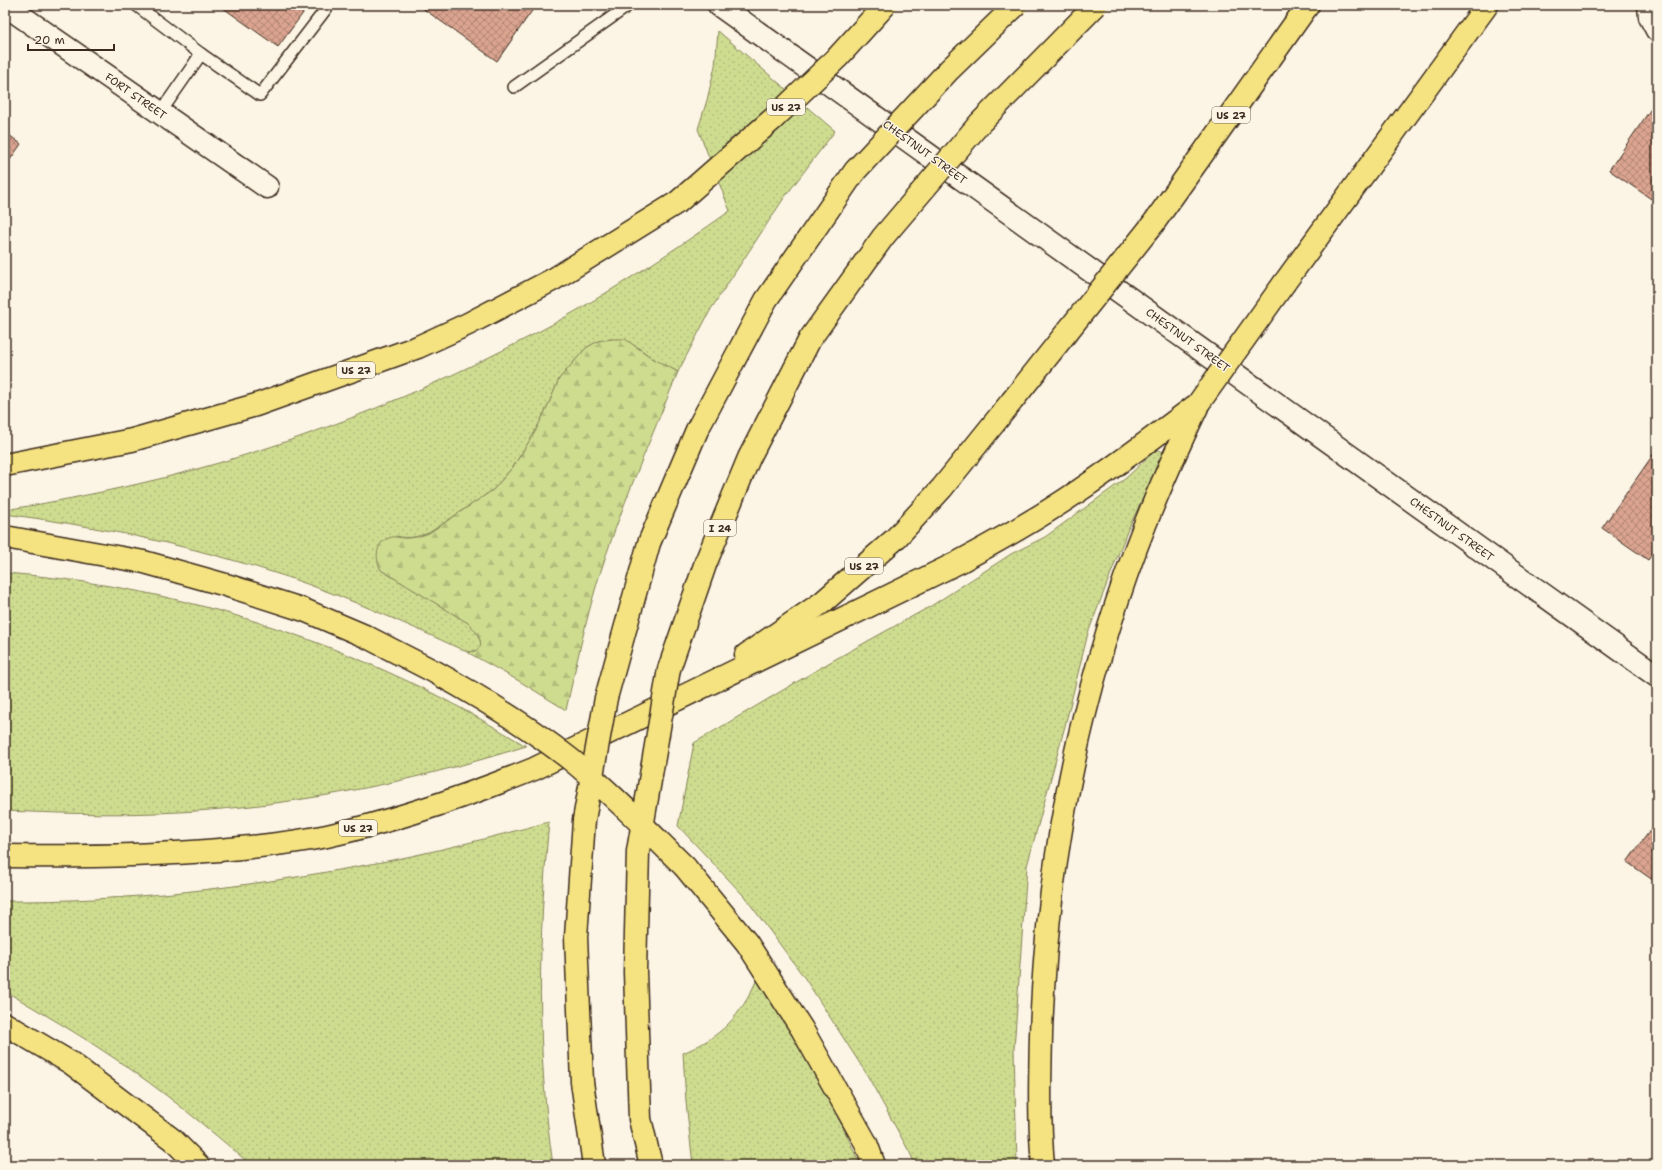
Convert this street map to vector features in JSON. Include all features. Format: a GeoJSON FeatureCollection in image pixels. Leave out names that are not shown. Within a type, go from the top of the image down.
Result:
{"type":"FeatureCollection","features":[{"type":"Feature","properties":{"kind":"highway","name":"US 27"},"geometry":{"type":"LineString","coordinates":[[5,465],[132,440],[249,407],[418,347],[468,324],[554,279],[678,202],[773,119],[836,58],[886,5]]}},
{"type":"Feature","properties":{"kind":"highway"},"geometry":{"type":"LineString","coordinates":[[594,1165],[582,1082],[576,937],[584,820],[606,698],[650,543],[697,430],[766,300],[855,171],[949,70],[1016,5]]}},
{"type":"Feature","properties":{"kind":"highway","name":"I 24"},"geometry":{"type":"LineString","coordinates":[[651,1165],[640,1119],[635,972],[638,851],[669,669],[706,562],[749,458],[810,339],[883,237],[980,123],[1096,5]]}},
{"type":"Feature","properties":{"kind":"highway","name":"US 27"},"geometry":{"type":"LineString","coordinates":[[5,856],[83,857],[169,854],[252,847],[326,836],[404,816],[472,794],[534,769],[686,696],[823,602],[895,539],[942,488],[1153,224],[1308,5]]}},
{"type":"Feature","properties":{"kind":"highway"},"geometry":{"type":"LineString","coordinates":[[1043,1165],[1040,1079],[1044,980],[1048,926],[1057,849],[1071,772],[1089,696],[1113,614],[1136,547],[1165,475],[1198,404],[1487,5]]}},
{"type":"Feature","properties":{"kind":"highway"},"geometry":{"type":"LineString","coordinates":[[686,696],[959,562],[1012,532],[1076,493],[1138,450],[1198,404]]}},
{"type":"Feature","properties":{"kind":"highway"},"geometry":{"type":"LineString","coordinates":[[5,537],[144,562],[226,585],[304,610],[365,636],[435,672],[506,713],[571,760],[686,867],[747,943],[802,1029],[866,1143],[874,1165]]}},
{"type":"Feature","properties":{"kind":"highway"},"geometry":{"type":"LineString","coordinates":[[5,1024],[71,1063],[173,1140],[198,1165]]}},
{"type":"Feature","properties":{"kind":"street","name":"FORT STREET"},"geometry":{"type":"LineString","coordinates":[[5,5],[267,187]]}},
{"type":"Feature","properties":{"kind":"street","name":"CHESTNUT STREET"},"geometry":{"type":"LineString","coordinates":[[719,5],[1657,676]]}},
{"type":"Feature","properties":{"kind":"street"},"geometry":{"type":"LineString","coordinates":[[1649,5],[1650,17],[1657,30]]}},
{"type":"Feature","properties":{"kind":"lane"},"geometry":{"type":"LineString","coordinates":[[136,5],[201,54],[260,95],[329,5]]}},
{"type":"Feature","properties":{"kind":"lane"},"geometry":{"type":"LineString","coordinates":[[514,87],[629,5]]}},
{"type":"Feature","properties":{"kind":"lane"},"geometry":{"type":"LineString","coordinates":[[160,113],[201,54]]}},
{"type":"Feature","properties":{"kind":"green space"},"geometry":{"type":"Polygon","coordinates":[[[718,31],[835,131],[784,198],[711,309],[678,372],[652,358],[636,346],[612,339],[598,341],[586,348],[559,379],[535,432],[513,467],[493,490],[429,533],[412,537],[396,536],[381,570],[469,623],[479,637],[481,645],[479,649],[467,652],[337,595],[225,558],[132,535],[69,523],[5,514],[5,510],[105,491],[192,471],[298,438],[350,418],[402,397],[504,350],[576,311],[687,241],[730,211],[698,129],[715,66],[718,31]]]}},
{"type":"Feature","properties":{"kind":"green space"},"geometry":{"type":"Polygon","coordinates":[[[625,339],[652,358],[678,372],[616,527],[598,580],[566,710],[519,681],[467,652],[479,649],[480,645],[478,636],[472,627],[468,623],[381,570],[377,556],[379,547],[384,540],[391,537],[413,538],[429,533],[493,490],[513,467],[535,432],[559,379],[586,348],[598,341],[625,339]]]}},
{"type":"Feature","properties":{"kind":"green space"},"geometry":{"type":"Polygon","coordinates":[[[1157,449],[1165,453],[1128,529],[1088,633],[1065,726],[1027,866],[1014,1049],[1017,1165],[915,1165],[866,1073],[804,977],[744,896],[678,826],[694,743],[832,661],[931,606],[1011,554],[1045,537],[1126,478],[1157,449]]]}},
{"type":"Feature","properties":{"kind":"green space"},"geometry":{"type":"Polygon","coordinates":[[[5,573],[116,587],[171,598],[226,612],[279,629],[332,648],[434,694],[458,706],[526,746],[481,760],[390,783],[297,800],[250,806],[203,811],[137,814],[80,814],[5,811],[5,573]]]}},
{"type":"Feature","properties":{"kind":"green space"},"geometry":{"type":"Polygon","coordinates":[[[549,822],[545,865],[540,994],[541,1036],[547,1122],[553,1165],[251,1165],[184,1109],[132,1070],[74,1032],[5,991],[5,901],[50,901],[141,896],[187,892],[277,880],[412,856],[549,822]]]}},
{"type":"Feature","properties":{"kind":"green space"},"geometry":{"type":"Polygon","coordinates":[[[757,979],[826,1093],[860,1165],[693,1165],[686,1102],[683,1053],[708,1040],[728,1024],[744,1004],[757,979]]]}},
{"type":"Feature","properties":{"kind":"building"},"geometry":{"type":"Polygon","coordinates":[[[219,5],[309,5],[278,47],[219,5]]]}},
{"type":"Feature","properties":{"kind":"building"},"geometry":{"type":"Polygon","coordinates":[[[418,5],[536,5],[497,61],[418,5]]]}},
{"type":"Feature","properties":{"kind":"building"},"geometry":{"type":"Polygon","coordinates":[[[1657,100],[1657,203],[1609,170],[1657,100]]]}},
{"type":"Feature","properties":{"kind":"building"},"geometry":{"type":"Polygon","coordinates":[[[5,132],[21,144],[5,167],[5,132]]]}},
{"type":"Feature","properties":{"kind":"building"},"geometry":{"type":"Polygon","coordinates":[[[1657,449],[1657,546],[1648,560],[1602,528],[1657,449]]]}},
{"type":"Feature","properties":{"kind":"building"},"geometry":{"type":"Polygon","coordinates":[[[1657,821],[1657,883],[1627,862],[1657,821]]]}}]}
